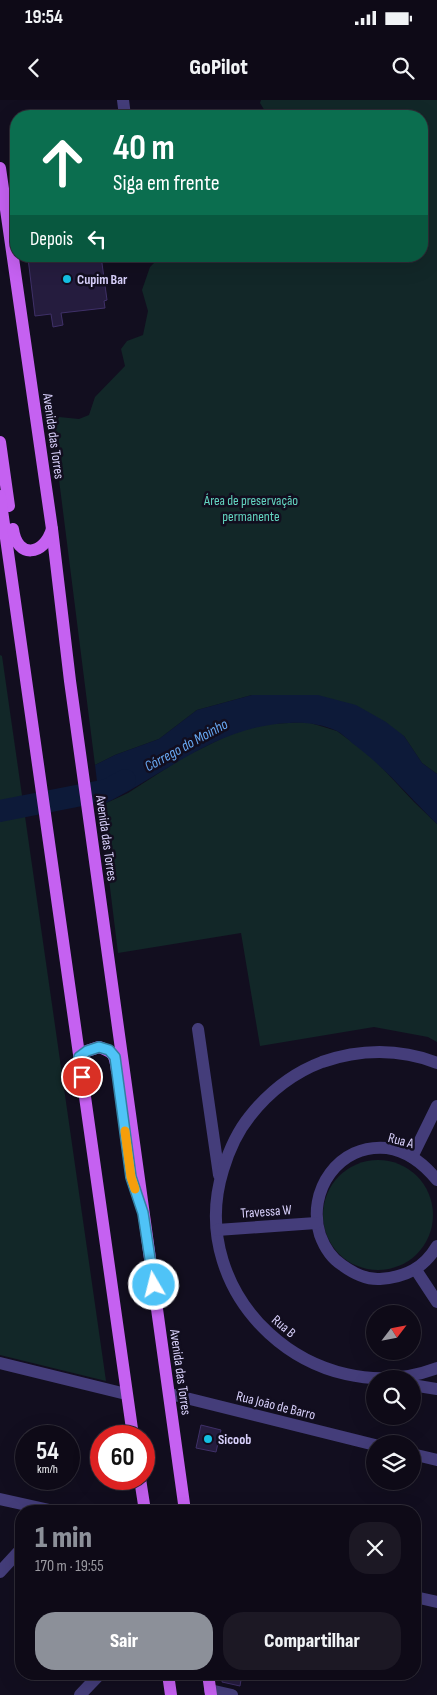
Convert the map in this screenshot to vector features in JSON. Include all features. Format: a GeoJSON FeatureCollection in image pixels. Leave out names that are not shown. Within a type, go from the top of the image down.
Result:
{"type":"FeatureCollection","features":[{"type":"Feature","properties":{"kind":"main road","name":"Avenida das Torres"},"geometry":{"type":"LineString","coordinates":[[0,168],[10,237]]}},
{"type":"Feature","properties":{"kind":"main road","name":"Avenida das Torres"},"geometry":{"type":"LineString","coordinates":[[14,262],[52,529],[70,681],[184,1505]]}},
{"type":"Feature","properties":{"kind":"main road"},"geometry":{"type":"LineString","coordinates":[[0,442],[15,542],[20,547],[31,551],[39,549],[49,538],[52,529]]}},
{"type":"Feature","properties":{"kind":"main road"},"geometry":{"type":"LineString","coordinates":[[0,496],[131,1425]]}},
{"type":"Feature","properties":{"kind":"main road"},"geometry":{"type":"LineString","coordinates":[[79,1057],[87,1051],[99,1047],[109,1050],[115,1057],[131,1177],[143,1213]]}},
{"type":"Feature","properties":{"kind":"main road"},"geometry":{"type":"LineString","coordinates":[[142,1490],[144,1505]]}},
{"type":"Feature","properties":{"kind":"main road"},"geometry":{"type":"LineString","coordinates":[[169,1680],[171,1695]]}},
{"type":"Feature","properties":{"kind":"street","name":"Rua B"},"geometry":{"type":"LineString","coordinates":[[198,1029],[220,1181]]}},
{"type":"Feature","properties":{"kind":"street","name":"Rua B"},"geometry":{"type":"LineString","coordinates":[[366,1377],[349,1375],[320,1367],[293,1353],[270,1335],[250,1313],[234,1287],[223,1259],[217,1230],[217,1205],[220,1181],[229,1152],[243,1125],[261,1102],[284,1082],[310,1067],[338,1057],[368,1052],[398,1053],[437,1063]]}},
{"type":"Feature","properties":{"kind":"street"},"geometry":{"type":"LineString","coordinates":[[412,1157],[437,1106]]}},
{"type":"Feature","properties":{"kind":"street","name":"Rua A"},"geometry":{"type":"LineString","coordinates":[[437,1180],[424,1164],[412,1157],[387,1148],[368,1150],[349,1156],[334,1168],[322,1184],[316,1203],[316,1223],[323,1244],[336,1261],[354,1273],[374,1279],[396,1278],[416,1270],[431,1256],[437,1246]]}},
{"type":"Feature","properties":{"kind":"street","name":"Travessa W"},"geometry":{"type":"LineString","coordinates":[[217,1230],[316,1223]]}},
{"type":"Feature","properties":{"kind":"street"},"geometry":{"type":"LineString","coordinates":[[416,1270],[437,1302]]}},
{"type":"Feature","properties":{"kind":"street"},"geometry":{"type":"LineString","coordinates":[[0,1363],[126,1394]]}},
{"type":"Feature","properties":{"kind":"street","name":"Rua B"},"geometry":{"type":"LineString","coordinates":[[421,1373],[437,1368]]}},
{"type":"Feature","properties":{"kind":"street"},"geometry":{"type":"LineString","coordinates":[[421,1386],[437,1389]]}},
{"type":"Feature","properties":{"kind":"street","name":"Rua João de Barro"},"geometry":{"type":"LineString","coordinates":[[170,1394],[366,1442]]}},
{"type":"Feature","properties":{"kind":"street"},"geometry":{"type":"LineString","coordinates":[[421,1456],[437,1460]]}},
{"type":"Feature","properties":{"kind":"street"},"geometry":{"type":"LineString","coordinates":[[0,1499],[27,1505]]}},
{"type":"Feature","properties":{"kind":"street"},"geometry":{"type":"LineString","coordinates":[[0,1572],[15,1556]]}},
{"type":"Feature","properties":{"kind":"street"},"geometry":{"type":"LineString","coordinates":[[421,1598],[437,1602]]}},
{"type":"Feature","properties":{"kind":"street"},"geometry":{"type":"LineString","coordinates":[[80,1695],[94,1680]]}},
{"type":"Feature","properties":{"kind":"street"},"geometry":{"type":"LineString","coordinates":[[210,1692],[232,1695]]}},
{"type":"Feature","properties":{"kind":"green space","name":"Área de preservação permanente"},"geometry":{"type":"Polygon","coordinates":[[[261,100],[437,100],[437,774],[422,763],[404,736],[252,695],[197,710],[159,739],[115,755],[95,765],[53,432],[59,417],[79,419],[89,415],[95,397],[125,366],[121,349],[127,341],[143,335],[148,311],[142,290],[150,267],[155,262],[428,262],[428,110],[264,110],[260,103],[261,100]]]}},
{"type":"Feature","properties":{"kind":"green space"},"geometry":{"type":"Polygon","coordinates":[[[0,655],[2,656],[106,1381],[0,1355],[0,655]]]}},
{"type":"Feature","properties":{"kind":"green space"},"geometry":{"type":"Polygon","coordinates":[[[307,722],[337,731],[372,757],[437,824],[437,1042],[428,1037],[374,1027],[260,1046],[241,933],[118,953],[100,806],[128,793],[184,757],[235,732],[268,724],[307,722]]]}},
{"type":"Feature","properties":{"kind":"green space"},"geometry":{"type":"Polygon","coordinates":[[[378,1160],[399,1164],[417,1176],[429,1194],[433,1215],[429,1236],[417,1254],[399,1266],[378,1270],[357,1266],[339,1254],[327,1236],[323,1215],[327,1194],[339,1176],[357,1164],[378,1160]]]}},
{"type":"Feature","properties":{"kind":"water"},"geometry":{"type":"Polygon","coordinates":[[[252,695],[318,695],[356,705],[386,722],[404,736],[422,763],[437,774],[437,824],[386,772],[343,735],[325,727],[301,723],[263,726],[238,733],[191,754],[100,806],[95,765],[115,755],[159,739],[197,710],[252,695]]]}},
{"type":"Feature","properties":{"kind":"building","name":"Cupim Bar"},"geometry":{"type":"Polygon","coordinates":[[[28,262],[102,262],[107,300],[104,301],[105,308],[61,313],[63,325],[53,327],[51,314],[35,316],[28,262]]]}},
{"type":"Feature","properties":{"kind":"building","name":"Sicoob"},"geometry":{"type":"Polygon","coordinates":[[[201,1425],[221,1430],[216,1452],[196,1448],[201,1425]]]}},
{"type":"Feature","properties":{"kind":"building"},"geometry":{"type":"Polygon","coordinates":[[[222,1680],[241,1680],[240,1686],[222,1682],[222,1680]]]}},
{"type":"Feature","properties":{"kind":"waterway","name":"Córrego do Moinho"},"geometry":{"type":"LineString","coordinates":[[0,811],[107,790],[125,780]]}},
{"type":"Feature","properties":{"kind":"slow traffic"},"geometry":{"type":"LineString","coordinates":[[125,1131],[131,1177],[135,1189]]}},
{"type":"Feature","properties":{"kind":"place","name":"Cupim Bar"},"geometry":{"type":"Point","coordinates":[67,279]}},
{"type":"Feature","properties":{"kind":"place","name":"Sicoob"},"geometry":{"type":"Point","coordinates":[208,1439]}},
{"type":"Feature","properties":{"kind":"route"},"geometry":{"type":"LineString","coordinates":[[82,1077],[79,1057],[87,1051],[99,1047],[109,1050],[115,1057],[131,1177],[143,1213],[154,1285]]}}]}
